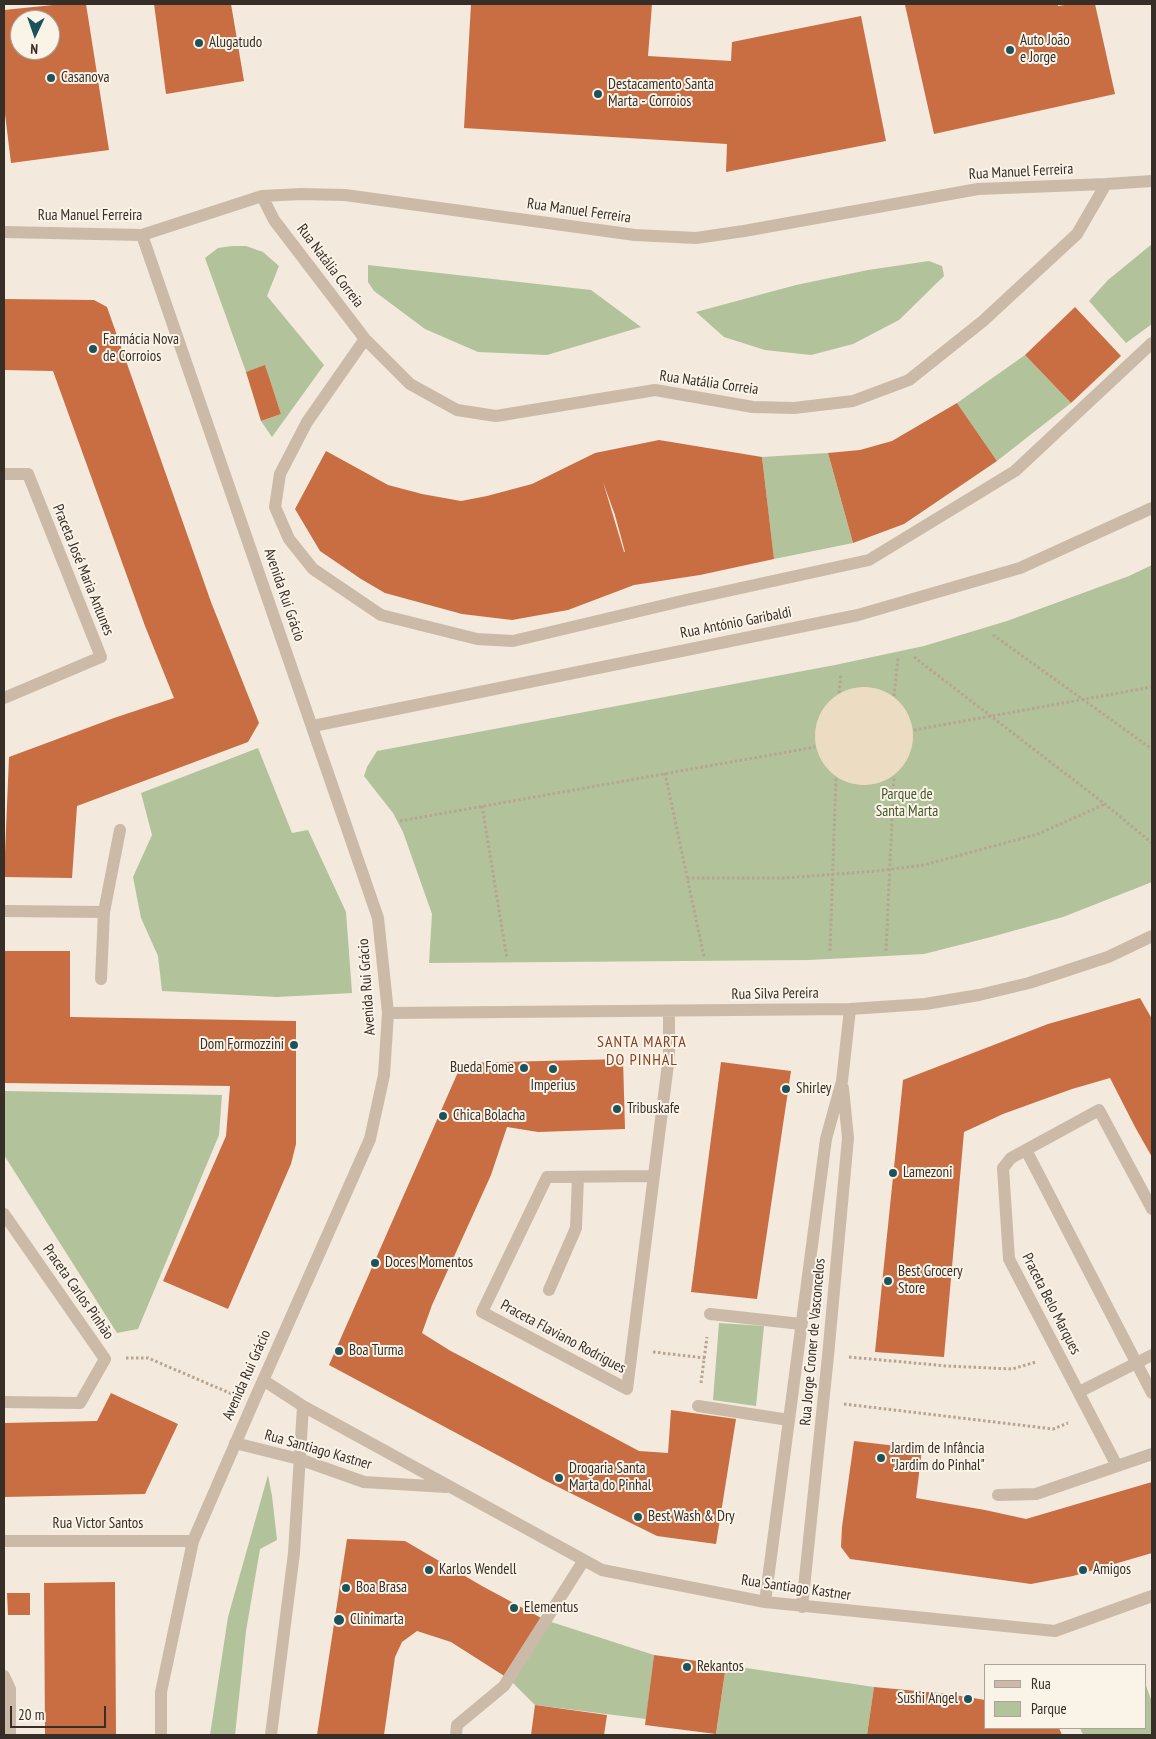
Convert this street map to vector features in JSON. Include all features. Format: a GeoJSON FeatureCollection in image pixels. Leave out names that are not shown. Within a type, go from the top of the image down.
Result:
{"type":"FeatureCollection","features":[{"type":"Feature","properties":{"kind":"street","name":"Rua Manuel Ferreira"},"geometry":{"type":"LineString","coordinates":[[4,232],[142,235],[262,196],[301,194],[345,196],[635,235],[696,238],[978,189],[1106,184],[1152,180]]}},
{"type":"Feature","properties":{"kind":"street","name":"Rua Natália Correia"},"geometry":{"type":"LineString","coordinates":[[262,196],[274,220],[365,339],[410,384],[457,410],[496,416],[655,390],[753,406],[794,408],[854,401],[909,380],[983,320],[1077,234],[1106,184]]}},
{"type":"Feature","properties":{"kind":"street","name":"Avenida Rui Grácio"},"geometry":{"type":"LineString","coordinates":[[142,235],[378,918],[388,1013],[384,1075],[370,1139],[193,1541],[160,1692],[161,1735]]}},
{"type":"Feature","properties":{"kind":"street"},"geometry":{"type":"LineString","coordinates":[[365,339],[307,422],[280,474],[274,507],[289,539],[313,569],[381,615],[476,639],[513,641],[686,600],[869,560],[1015,471],[1152,343]]}},
{"type":"Feature","properties":{"kind":"street","name":"Praceta José Maria Antunes"},"geometry":{"type":"LineString","coordinates":[[4,474],[28,474],[101,657],[4,698]]}},
{"type":"Feature","properties":{"kind":"street","name":"Rua António Garibaldi"},"geometry":{"type":"LineString","coordinates":[[313,726],[858,615],[1020,568],[1152,508]]}},
{"type":"Feature","properties":{"kind":"street"},"geometry":{"type":"LineString","coordinates":[[100,979],[104,912],[120,830]]}},
{"type":"Feature","properties":{"kind":"street"},"geometry":{"type":"LineString","coordinates":[[4,911],[104,912]]}},
{"type":"Feature","properties":{"kind":"street","name":"Rua Silva Pereira"},"geometry":{"type":"LineString","coordinates":[[388,1013],[850,1009],[925,1004],[980,995],[1029,983],[1108,957],[1152,936]]}},
{"type":"Feature","properties":{"kind":"street","name":"Rua Jorge Croner de Vasconcelos"},"geometry":{"type":"LineString","coordinates":[[765,1602],[826,1139],[842,1081],[850,1009]]}},
{"type":"Feature","properties":{"kind":"street","name":"Praceta Flaviano Rodrigues"},"geometry":{"type":"LineString","coordinates":[[653,1176],[547,1177],[482,1312],[627,1389],[670,1056],[669,1011]]}},
{"type":"Feature","properties":{"kind":"street","name":"Rua Jorge Croner de Vasconcelos"},"geometry":{"type":"LineString","coordinates":[[802,1607],[824,1401],[848,1138],[842,1081]]}},
{"type":"Feature","properties":{"kind":"street","name":"Praceta Belo Marques"},"geometry":{"type":"LineString","coordinates":[[1117,1466],[1008,1255],[1002,1171],[1008,1160],[1099,1110],[1152,1209]]}},
{"type":"Feature","properties":{"kind":"street"},"geometry":{"type":"LineString","coordinates":[[1026,1150],[1152,1393]]}},
{"type":"Feature","properties":{"kind":"street"},"geometry":{"type":"LineString","coordinates":[[549,1290],[576,1228],[578,1177]]}},
{"type":"Feature","properties":{"kind":"street","name":"Praceta Carlos Pinhão"},"geometry":{"type":"LineString","coordinates":[[4,1214],[105,1359],[80,1403],[4,1402]]}},
{"type":"Feature","properties":{"kind":"street"},"geometry":{"type":"LineString","coordinates":[[710,1314],[801,1324]]}},
{"type":"Feature","properties":{"kind":"street"},"geometry":{"type":"LineString","coordinates":[[1079,1392],[1152,1355]]}},
{"type":"Feature","properties":{"kind":"street","name":"Rua Santiago Kastner"},"geometry":{"type":"LineString","coordinates":[[263,1380],[303,1406],[602,1570],[765,1602],[802,1607],[1055,1631],[1152,1596]]}},
{"type":"Feature","properties":{"kind":"street"},"geometry":{"type":"LineString","coordinates":[[271,1735],[294,1553],[303,1406]]}},
{"type":"Feature","properties":{"kind":"street"},"geometry":{"type":"LineString","coordinates":[[698,1406],[789,1420]]}},
{"type":"Feature","properties":{"kind":"street","name":"Rua Santiago Kastner"},"geometry":{"type":"LineString","coordinates":[[236,1443],[299,1459],[364,1482],[451,1488]]}},
{"type":"Feature","properties":{"kind":"street"},"geometry":{"type":"LineString","coordinates":[[998,1495],[1036,1494],[1152,1454]]}},
{"type":"Feature","properties":{"kind":"street","name":"Rua Victor Santos"},"geometry":{"type":"LineString","coordinates":[[4,1541],[193,1541]]}},
{"type":"Feature","properties":{"kind":"street"},"geometry":{"type":"LineString","coordinates":[[457,1730],[504,1686],[584,1560]]}},
{"type":"Feature","properties":{"kind":"street"},"geometry":{"type":"LineString","coordinates":[[4,1676],[10,1689],[10,1735]]}},
{"type":"Feature","properties":{"kind":"path"},"geometry":{"type":"LineString","coordinates":[[993,635],[1152,749]]}},
{"type":"Feature","properties":{"kind":"path"},"geometry":{"type":"LineString","coordinates":[[914,657],[1105,804],[1152,843]]}},
{"type":"Feature","properties":{"kind":"path"},"geometry":{"type":"LineString","coordinates":[[894,696],[898,658]]}},
{"type":"Feature","properties":{"kind":"path"},"geometry":{"type":"LineString","coordinates":[[839,693],[841,673]]}},
{"type":"Feature","properties":{"kind":"path"},"geometry":{"type":"LineString","coordinates":[[914,730],[1152,687]]}},
{"type":"Feature","properties":{"kind":"path"},"geometry":{"type":"LineString","coordinates":[[400,821],[815,747]]}},
{"type":"Feature","properties":{"kind":"path"},"geometry":{"type":"LineString","coordinates":[[665,773],[704,957]]}},
{"type":"Feature","properties":{"kind":"path"},"geometry":{"type":"LineString","coordinates":[[886,951],[894,776]]}},
{"type":"Feature","properties":{"kind":"path"},"geometry":{"type":"LineString","coordinates":[[830,951],[836,777]]}},
{"type":"Feature","properties":{"kind":"path"},"geometry":{"type":"LineString","coordinates":[[687,878],[785,878],[924,865],[1038,834],[1105,804]]}},
{"type":"Feature","properties":{"kind":"path"},"geometry":{"type":"LineString","coordinates":[[482,806],[507,959]]}},
{"type":"Feature","properties":{"kind":"path"},"geometry":{"type":"LineString","coordinates":[[632,1350],[705,1358]]}},
{"type":"Feature","properties":{"kind":"path"},"geometry":{"type":"LineString","coordinates":[[828,1356],[1012,1370],[1058,1355]]}},
{"type":"Feature","properties":{"kind":"path"},"geometry":{"type":"LineString","coordinates":[[105,1359],[148,1358],[253,1403]]}},
{"type":"Feature","properties":{"kind":"path"},"geometry":{"type":"LineString","coordinates":[[824,1401],[1053,1429],[1091,1414]]}},
{"type":"Feature","properties":{"kind":"green space"},"geometry":{"type":"Polygon","coordinates":[[[1152,244],[1152,324],[1126,343],[1089,301],[1108,280],[1152,244]]]}},
{"type":"Feature","properties":{"kind":"green space"},"geometry":{"type":"Polygon","coordinates":[[[246,246],[263,252],[279,266],[267,296],[324,365],[272,437],[261,421],[281,414],[265,366],[246,372],[205,258],[218,248],[246,246]]]}},
{"type":"Feature","properties":{"kind":"green space"},"geometry":{"type":"Polygon","coordinates":[[[929,261],[942,266],[944,276],[899,320],[853,344],[811,355],[765,350],[724,337],[696,312],[796,285],[868,270],[929,261]]]}},
{"type":"Feature","properties":{"kind":"green space"},"geometry":{"type":"Polygon","coordinates":[[[368,265],[591,290],[641,327],[547,355],[478,352],[425,329],[374,291],[368,282],[368,265]]]}},
{"type":"Feature","properties":{"kind":"green space"},"geometry":{"type":"Polygon","coordinates":[[[1025,355],[1071,403],[997,461],[957,403],[1025,355]]]}},
{"type":"Feature","properties":{"kind":"green space"},"geometry":{"type":"Polygon","coordinates":[[[828,453],[853,543],[774,559],[762,457],[828,453]]]}},
{"type":"Feature","properties":{"kind":"green space","name":"Parque de Santa Marta"},"geometry":{"type":"Polygon","coordinates":[[[1152,565],[1152,882],[1063,917],[924,954],[809,960],[429,963],[432,914],[403,832],[393,813],[364,776],[377,751],[835,665],[924,646],[1007,621],[1129,576],[1152,565]]]}},
{"type":"Feature","properties":{"kind":"green space"},"geometry":{"type":"Polygon","coordinates":[[[258,748],[292,833],[308,830],[346,912],[352,993],[277,997],[162,991],[158,956],[141,918],[133,877],[152,835],[141,793],[258,748]]]}},
{"type":"Feature","properties":{"kind":"green space"},"geometry":{"type":"Polygon","coordinates":[[[4,1091],[222,1095],[219,1135],[138,1329],[117,1333],[4,1155],[4,1091]]]}},
{"type":"Feature","properties":{"kind":"green space"},"geometry":{"type":"Polygon","coordinates":[[[719,1323],[764,1326],[756,1406],[713,1400],[719,1323]]]}},
{"type":"Feature","properties":{"kind":"green space"},"geometry":{"type":"Polygon","coordinates":[[[268,1475],[277,1540],[260,1549],[246,1631],[235,1735],[210,1735],[228,1617],[268,1475]]]}},
{"type":"Feature","properties":{"kind":"green space"},"geometry":{"type":"Polygon","coordinates":[[[545,1620],[654,1655],[646,1719],[535,1705],[509,1679],[545,1620]]]}},
{"type":"Feature","properties":{"kind":"green space"},"geometry":{"type":"Polygon","coordinates":[[[726,1665],[874,1687],[867,1735],[716,1735],[726,1665]]]}},
{"type":"Feature","properties":{"kind":"green space"},"geometry":{"type":"Polygon","coordinates":[[[1146,1686],[1152,1702],[1152,1735],[1083,1735],[1080,1729],[1146,1729],[1146,1686]]]}},
{"type":"Feature","properties":{"kind":"shaded area"},"geometry":{"type":"Polygon","coordinates":[[[864,687],[883,690],[899,701],[910,717],[913,736],[910,755],[899,771],[883,782],[864,785],[845,782],[829,771],[818,755],[815,736],[818,717],[829,701],[845,690],[864,687]]]}},
{"type":"Feature","properties":{"kind":"building","name":"Casanova"},"geometry":{"type":"Polygon","coordinates":[[[63,4],[86,4],[109,150],[11,163],[4,106],[4,10],[63,4]]]}},
{"type":"Feature","properties":{"kind":"building","name":"Alugatudo"},"geometry":{"type":"Polygon","coordinates":[[[154,4],[231,4],[244,81],[166,94],[154,4]]]}},
{"type":"Feature","properties":{"kind":"building","name":"Destacamento Santa Marta - Corroios"},"geometry":{"type":"Polygon","coordinates":[[[471,4],[652,4],[648,56],[731,61],[732,42],[861,16],[886,141],[726,172],[727,144],[464,128],[471,4]]]}},
{"type":"Feature","properties":{"kind":"building","name":"Auto João e Jorge"},"geometry":{"type":"Polygon","coordinates":[[[1058,4],[1058,6],[1095,4],[1115,94],[934,134],[905,5],[1058,4]]]}},
{"type":"Feature","properties":{"kind":"building"},"geometry":{"type":"Polygon","coordinates":[[[4,299],[94,300],[107,307],[211,602],[259,723],[248,742],[77,806],[72,878],[4,877],[9,757],[174,698],[145,626],[53,371],[4,370],[4,299]]]}},
{"type":"Feature","properties":{"kind":"building"},"geometry":{"type":"Polygon","coordinates":[[[1075,307],[1121,356],[1071,403],[1025,355],[1075,307]]]}},
{"type":"Feature","properties":{"kind":"building"},"geometry":{"type":"Polygon","coordinates":[[[265,365],[281,414],[261,421],[246,372],[265,365]]]}},
{"type":"Feature","properties":{"kind":"building"},"geometry":{"type":"Polygon","coordinates":[[[957,403],[997,461],[904,524],[853,543],[828,453],[860,450],[892,441],[957,403]]]}},
{"type":"Feature","properties":{"kind":"building"},"geometry":{"type":"Polygon","coordinates":[[[659,440],[762,457],[774,559],[700,575],[634,585],[568,610],[512,620],[462,614],[385,593],[320,551],[295,509],[326,451],[388,485],[422,494],[461,501],[532,484],[595,453],[659,440]],[[603,482],[625,552],[615,515],[603,482]]]}},
{"type":"Feature","properties":{"kind":"building"},"geometry":{"type":"Polygon","coordinates":[[[4,951],[70,951],[70,1017],[296,1021],[296,1144],[291,1164],[228,1309],[163,1281],[226,1136],[230,1086],[4,1083],[4,951]]]}},
{"type":"Feature","properties":{"kind":"building"},"geometry":{"type":"Polygon","coordinates":[[[1140,998],[1152,1019],[1152,1157],[1110,1078],[1072,1089],[1003,1114],[964,1132],[944,1357],[875,1352],[903,1080],[1048,1024],[1140,998]]]}},
{"type":"Feature","properties":{"kind":"building"},"geometry":{"type":"Polygon","coordinates":[[[623,1059],[625,1129],[538,1132],[507,1127],[491,1175],[432,1305],[422,1333],[449,1350],[639,1451],[668,1453],[671,1410],[736,1419],[716,1544],[657,1536],[544,1480],[329,1365],[462,1063],[623,1059]]]}},
{"type":"Feature","properties":{"kind":"building"},"geometry":{"type":"Polygon","coordinates":[[[721,1062],[791,1071],[757,1299],[691,1292],[721,1062]]]}},
{"type":"Feature","properties":{"kind":"building"},"geometry":{"type":"Polygon","coordinates":[[[111,1393],[178,1424],[145,1494],[4,1497],[4,1423],[97,1421],[111,1393]]]}},
{"type":"Feature","properties":{"kind":"building"},"geometry":{"type":"Polygon","coordinates":[[[854,1441],[922,1449],[916,1498],[1026,1519],[1152,1482],[1152,1553],[1073,1576],[1031,1584],[850,1559],[841,1547],[854,1441]]]}},
{"type":"Feature","properties":{"kind":"building"},"geometry":{"type":"Polygon","coordinates":[[[347,1539],[405,1541],[545,1620],[509,1679],[451,1642],[417,1631],[402,1642],[395,1657],[384,1735],[317,1735],[347,1539]]]}},
{"type":"Feature","properties":{"kind":"building"},"geometry":{"type":"Polygon","coordinates":[[[115,1582],[116,1735],[45,1735],[44,1583],[115,1582]]]}},
{"type":"Feature","properties":{"kind":"building"},"geometry":{"type":"Polygon","coordinates":[[[7,1593],[30,1593],[30,1615],[8,1615],[7,1593]]]}},
{"type":"Feature","properties":{"kind":"building"},"geometry":{"type":"Polygon","coordinates":[[[654,1655],[726,1665],[716,1734],[645,1725],[654,1655]]]}},
{"type":"Feature","properties":{"kind":"building"},"geometry":{"type":"Polygon","coordinates":[[[874,1687],[949,1694],[984,1700],[984,1729],[1059,1729],[1062,1735],[867,1735],[874,1687]]]}},
{"type":"Feature","properties":{"kind":"building"},"geometry":{"type":"Polygon","coordinates":[[[535,1705],[607,1715],[604,1735],[531,1735],[535,1705]]]}},
{"type":"Feature","properties":{"kind":"place","name":"Alugatudo"},"geometry":{"type":"Point","coordinates":[199,43]}},
{"type":"Feature","properties":{"kind":"place","name":"Auto João e Jorge"},"geometry":{"type":"Point","coordinates":[1010,50]}},
{"type":"Feature","properties":{"kind":"place","name":"Casanova"},"geometry":{"type":"Point","coordinates":[51,78]}},
{"type":"Feature","properties":{"kind":"place","name":"Destacamento Santa Marta - Corroios"},"geometry":{"type":"Point","coordinates":[598,94]}},
{"type":"Feature","properties":{"kind":"place","name":"Farmácia Nova de Corroios"},"geometry":{"type":"Point","coordinates":[93,349]}},
{"type":"Feature","properties":{"kind":"place","name":"Dom Formozzini"},"geometry":{"type":"Point","coordinates":[294,1045]}},
{"type":"Feature","properties":{"kind":"place","name":"Bueda Fome"},"geometry":{"type":"Point","coordinates":[524,1068]}},
{"type":"Feature","properties":{"kind":"place","name":"Imperius"},"geometry":{"type":"Point","coordinates":[553,1069]}},
{"type":"Feature","properties":{"kind":"place","name":"Shirley"},"geometry":{"type":"Point","coordinates":[786,1089]}},
{"type":"Feature","properties":{"kind":"place","name":"Tribuskafe"},"geometry":{"type":"Point","coordinates":[617,1109]}},
{"type":"Feature","properties":{"kind":"place","name":"Chica Bolacha"},"geometry":{"type":"Point","coordinates":[443,1116]}},
{"type":"Feature","properties":{"kind":"place","name":"Lamezoni"},"geometry":{"type":"Point","coordinates":[893,1173]}},
{"type":"Feature","properties":{"kind":"place","name":"Doces Momentos"},"geometry":{"type":"Point","coordinates":[375,1263]}},
{"type":"Feature","properties":{"kind":"place","name":"Best Grocery Store"},"geometry":{"type":"Point","coordinates":[888,1281]}},
{"type":"Feature","properties":{"kind":"place","name":"Boa Turma"},"geometry":{"type":"Point","coordinates":[339,1351]}},
{"type":"Feature","properties":{"kind":"place","name":"Jardim de Infância \"Jardim do Pinhal\""},"geometry":{"type":"Point","coordinates":[881,1458]}},
{"type":"Feature","properties":{"kind":"place","name":"Drogaria Santa Marta do Pinhal"},"geometry":{"type":"Point","coordinates":[559,1478]}},
{"type":"Feature","properties":{"kind":"place","name":"Best Wash & Dry"},"geometry":{"type":"Point","coordinates":[638,1517]}},
{"type":"Feature","properties":{"kind":"place","name":"Karlos Wendell"},"geometry":{"type":"Point","coordinates":[429,1570]}},
{"type":"Feature","properties":{"kind":"place","name":"Amigos"},"geometry":{"type":"Point","coordinates":[1083,1570]}},
{"type":"Feature","properties":{"kind":"place","name":"Boa Brasa"},"geometry":{"type":"Point","coordinates":[346,1588]}},
{"type":"Feature","properties":{"kind":"place","name":"Elementus"},"geometry":{"type":"Point","coordinates":[514,1608]}},
{"type":"Feature","properties":{"kind":"place","name":"Clinimarta"},"geometry":{"type":"Point","coordinates":[339,1620]}},
{"type":"Feature","properties":{"kind":"place","name":"Rekantos"},"geometry":{"type":"Point","coordinates":[687,1667]}},
{"type":"Feature","properties":{"kind":"place","name":"Sushi Angel"},"geometry":{"type":"Point","coordinates":[968,1699]}},
{"type":"Feature","properties":{"kind":"district","name":"SANTA MARTA DO PINHAL"},"geometry":{"type":"Point","coordinates":[642,1051]}}]}
